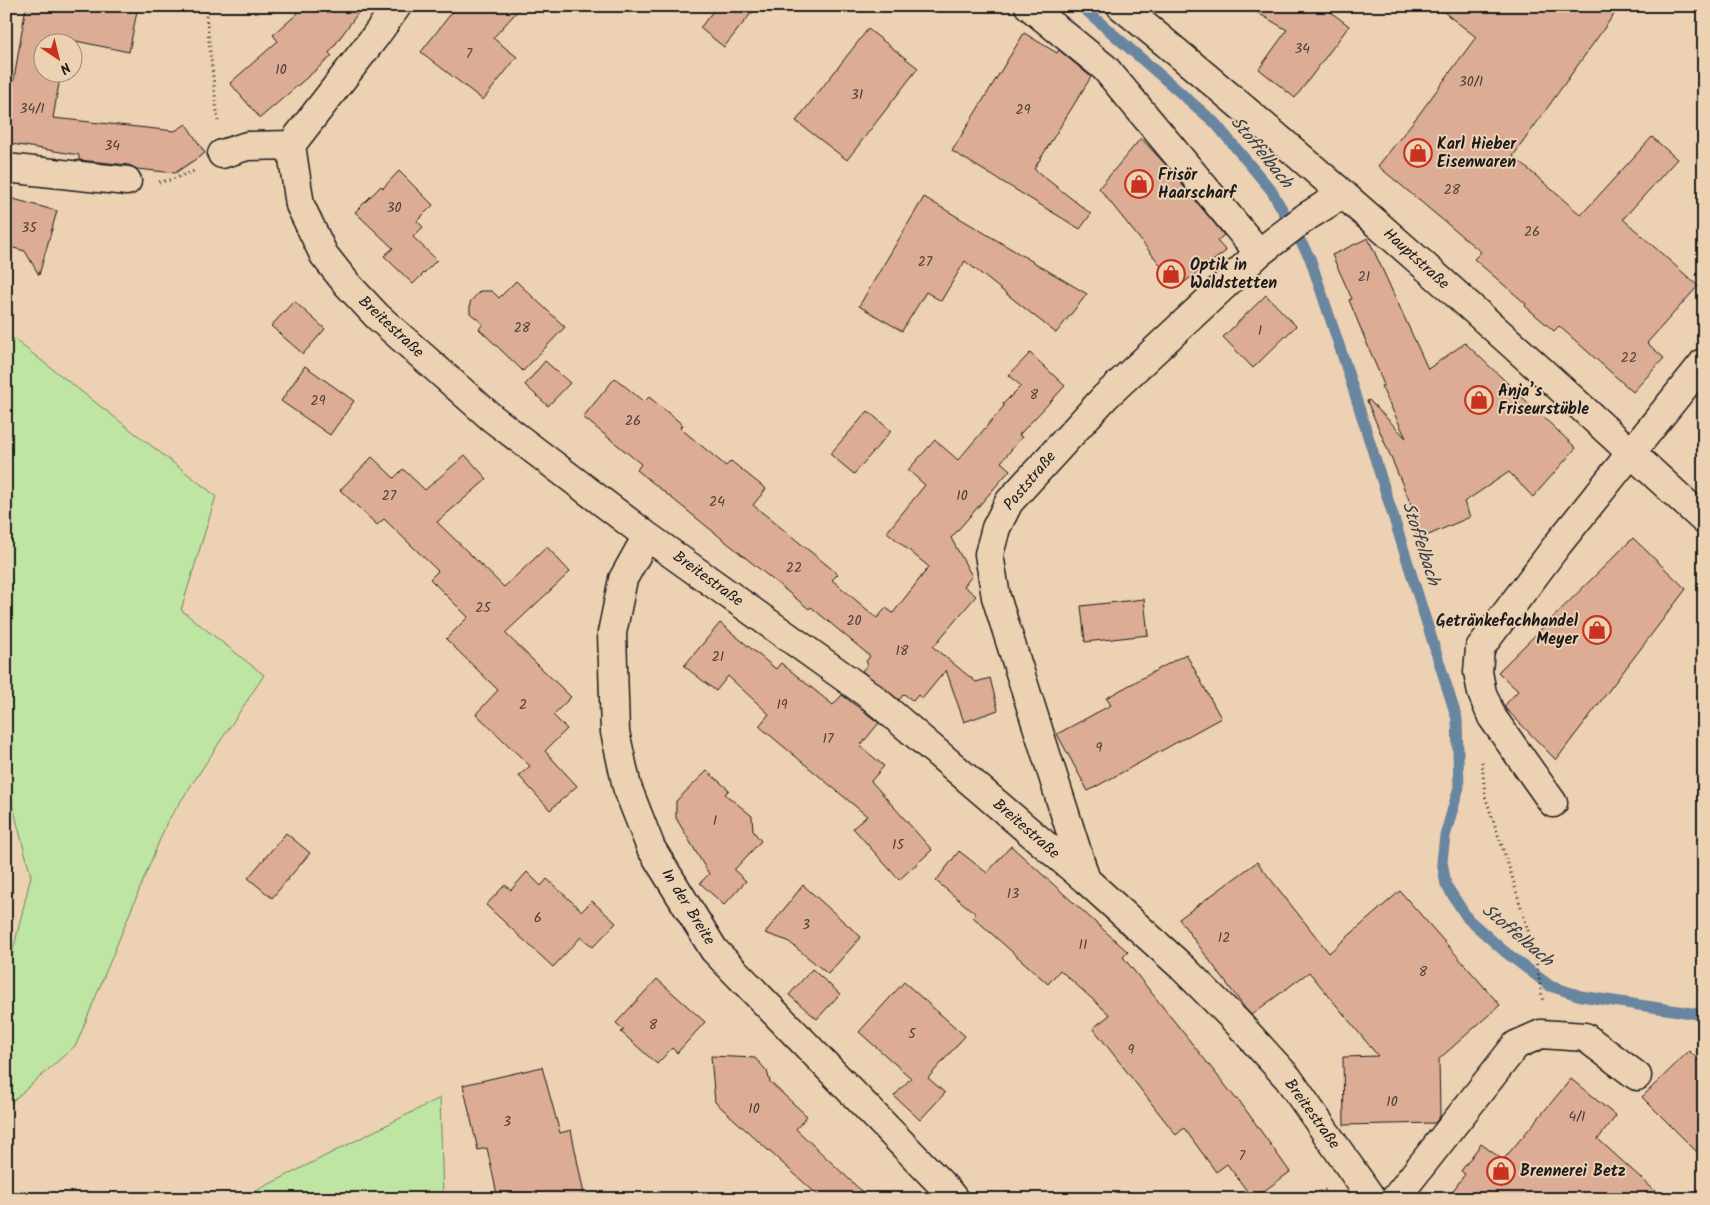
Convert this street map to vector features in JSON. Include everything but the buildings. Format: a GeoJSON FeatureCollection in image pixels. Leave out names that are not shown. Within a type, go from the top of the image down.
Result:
{"type":"FeatureCollection","features":[{"type":"Feature","properties":{"kind":"street"},"geometry":{"type":"LineString","coordinates":[[222,154],[247,146],[291,145],[397,6]]}},
{"type":"Feature","properties":{"kind":"street","name":"Hauptstraße"},"geometry":{"type":"LineString","coordinates":[[1121,6],[1343,194],[1704,520]]}},
{"type":"Feature","properties":{"kind":"street"},"geometry":{"type":"LineString","coordinates":[[1045,11],[1105,68],[1259,253]]}},
{"type":"Feature","properties":{"kind":"street","name":"Breitestraße"},"geometry":{"type":"LineString","coordinates":[[291,145],[300,205],[324,255],[347,284],[377,316],[492,418],[647,536],[872,697],[1086,880],[1183,968],[1237,1022],[1282,1071],[1372,1199]]}},
{"type":"Feature","properties":{"kind":"street"},"geometry":{"type":"LineString","coordinates":[[6,168],[126,181]]}},
{"type":"Feature","properties":{"kind":"street","name":"Poststraße"},"geometry":{"type":"LineString","coordinates":[[1086,880],[996,597],[989,554],[996,528],[1009,502],[1105,397],[1259,253],[1306,217],[1343,194]]}},
{"type":"Feature","properties":{"kind":"street"},"geometry":{"type":"LineString","coordinates":[[1553,803],[1492,717],[1482,693],[1478,672],[1480,648],[1558,544],[1704,362]]}},
{"type":"Feature","properties":{"kind":"street","name":"In der Breite"},"geometry":{"type":"LineString","coordinates":[[647,536],[623,579],[612,633],[615,732],[627,787],[651,848],[714,950],[954,1199]]}},
{"type":"Feature","properties":{"kind":"street"},"geometry":{"type":"LineString","coordinates":[[1395,1199],[1516,1045],[1541,1034],[1585,1037],[1637,1076]]}},
{"type":"Feature","properties":{"kind":"path"},"geometry":{"type":"LineString","coordinates":[[126,181],[142,184],[170,180],[205,165],[222,154],[204,6]]}},
{"type":"Feature","properties":{"kind":"path"},"geometry":{"type":"LineString","coordinates":[[1492,717],[1482,759],[1485,796],[1510,870],[1535,954],[1544,1008]]}},
{"type":"Feature","properties":{"kind":"green space"},"geometry":{"type":"Polygon","coordinates":[[[6,333],[216,496],[181,610],[264,675],[167,822],[76,1045],[6,1107],[6,980],[31,876],[6,780],[6,333]]]}},
{"type":"Feature","properties":{"kind":"green space"},"geometry":{"type":"Polygon","coordinates":[[[440,1098],[443,1199],[240,1199],[440,1098]]]}},
{"type":"Feature","properties":{"kind":"waterway","name":"Stoffelbach"},"geometry":{"type":"LineString","coordinates":[[1081,6],[1215,123],[1271,190],[1310,258],[1457,719],[1459,787],[1445,836],[1442,861],[1446,885],[1468,919],[1504,951],[1550,986],[1581,996],[1704,1015]]}},
{"type":"Feature","properties":{"kind":"place","name":"Karl Hieber Eisenwaren"},"geometry":{"type":"Point","coordinates":[1418,153]}},
{"type":"Feature","properties":{"kind":"place","name":"Frisör Haarscharf"},"geometry":{"type":"Point","coordinates":[1139,184]}},
{"type":"Feature","properties":{"kind":"place","name":"Optik in Waldstetten"},"geometry":{"type":"Point","coordinates":[1171,274]}},
{"type":"Feature","properties":{"kind":"place","name":"Anja’s Friseurstüble"},"geometry":{"type":"Point","coordinates":[1479,400]}},
{"type":"Feature","properties":{"kind":"place","name":"Getränkefachhandel Meyer"},"geometry":{"type":"Point","coordinates":[1597,630]}},
{"type":"Feature","properties":{"kind":"place","name":"Brennerei Betz"},"geometry":{"type":"Point","coordinates":[1501,1171]}}]}
